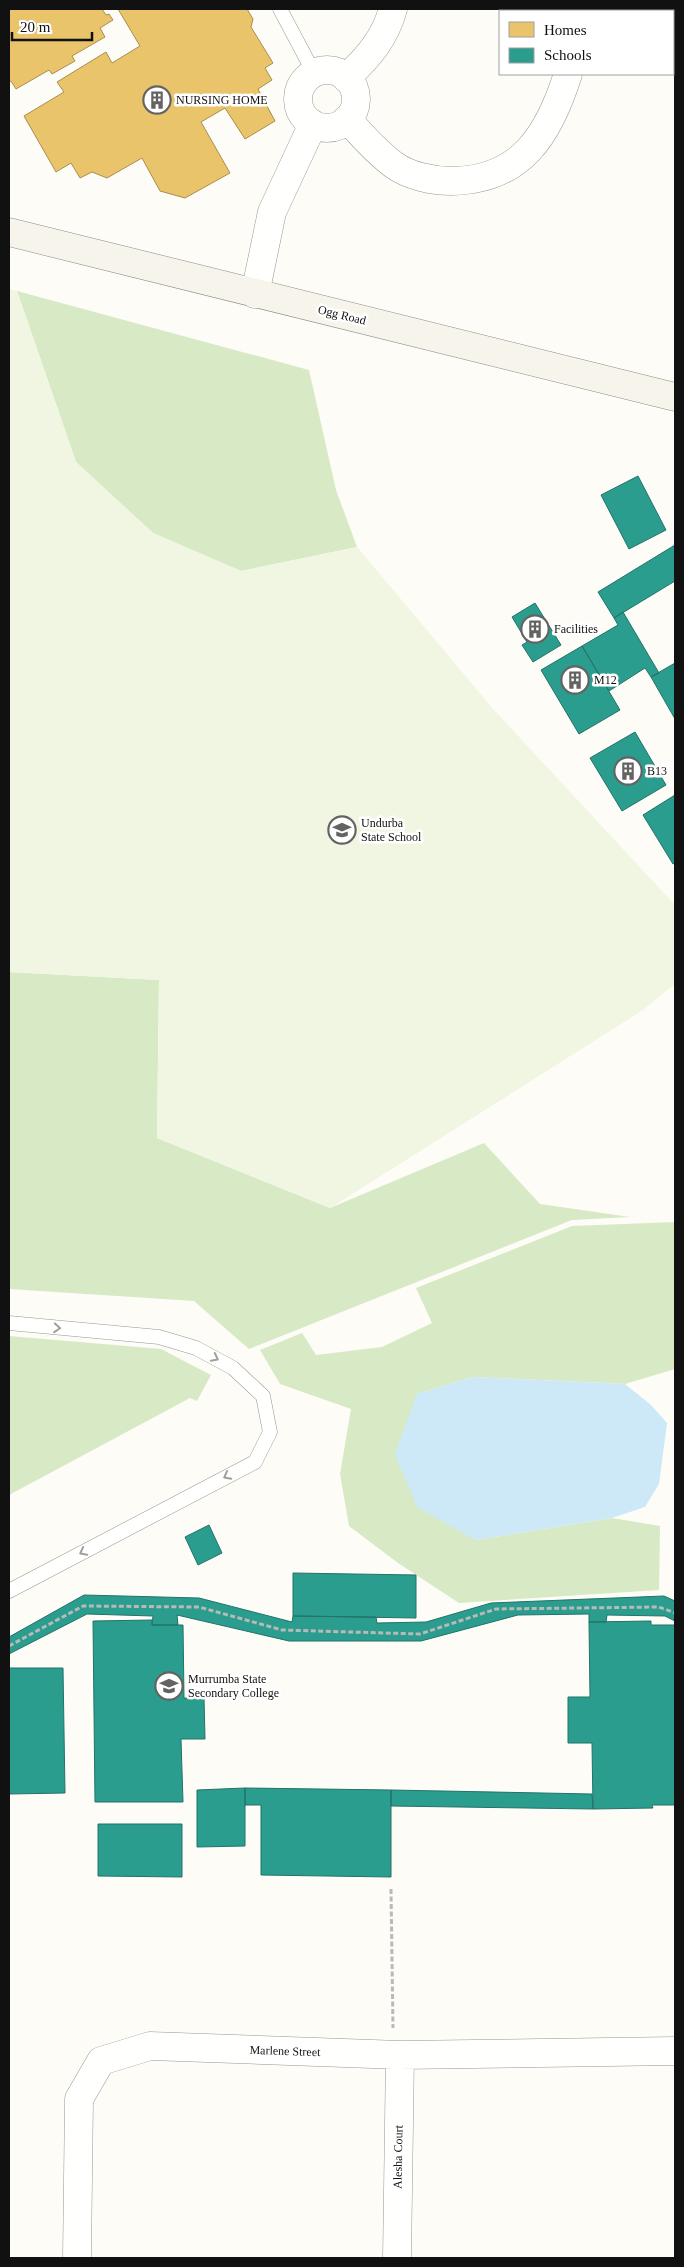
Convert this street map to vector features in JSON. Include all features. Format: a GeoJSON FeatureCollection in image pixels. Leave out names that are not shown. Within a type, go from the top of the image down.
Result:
{"type":"FeatureCollection","features":[{"type":"Feature","properties":{"kind":"street"},"geometry":{"type":"LineString","coordinates":[[346,78],[367,60],[380,40],[393,9]]}},
{"type":"Feature","properties":{"kind":"street"},"geometry":{"type":"LineString","coordinates":[[324,70],[333,71],[346,78],[354,89],[356,98],[354,108],[347,119],[335,127],[326,128],[313,124],[302,114],[298,95],[301,86],[314,73],[324,70]]}},
{"type":"Feature","properties":{"kind":"street"},"geometry":{"type":"LineString","coordinates":[[347,119],[395,166],[430,179],[442,181],[481,179],[496,174],[510,164],[541,136],[558,107],[568,75]]}},
{"type":"Feature","properties":{"kind":"street"},"geometry":{"type":"LineString","coordinates":[[255,294],[272,212],[313,124]]}},
{"type":"Feature","properties":{"kind":"street","name":"Ogg Road"},"geometry":{"type":"LineString","coordinates":[[9,232],[675,397]]}},
{"type":"Feature","properties":{"kind":"street","name":"Marlene Street"},"geometry":{"type":"LineString","coordinates":[[77,2258],[79,2100],[102,2061],[150,2046],[400,2055],[675,2051]]}},
{"type":"Feature","properties":{"kind":"street","name":"Alesha Court"},"geometry":{"type":"LineString","coordinates":[[397,2258],[400,2055]]}},
{"type":"Feature","properties":{"kind":"lane"},"geometry":{"type":"LineString","coordinates":[[280,9],[314,73]]}},
{"type":"Feature","properties":{"kind":"lane"},"geometry":{"type":"LineString","coordinates":[[9,1323],[158,1337],[196,1348],[233,1368],[263,1396],[270,1432],[254,1462],[9,1591]]}},
{"type":"Feature","properties":{"kind":"path"},"geometry":{"type":"LineString","coordinates":[[9,1646],[83,1606],[199,1607],[282,1630],[420,1634],[496,1609],[659,1607],[675,1613]]}},
{"type":"Feature","properties":{"kind":"path"},"geometry":{"type":"LineString","coordinates":[[391,1889],[393,2025],[400,2055]]}},
{"type":"Feature","properties":{"kind":"green space"},"geometry":{"type":"Polygon","coordinates":[[[9,289],[17,291],[76,462],[153,533],[241,571],[357,547],[494,710],[675,905],[675,984],[643,1010],[330,1208],[157,1138],[159,980],[9,972],[9,289]]]}},
{"type":"Feature","properties":{"kind":"green space"},"geometry":{"type":"Polygon","coordinates":[[[17,291],[309,370],[336,490],[357,547],[241,571],[153,533],[76,462],[17,291]]]}},
{"type":"Feature","properties":{"kind":"green space"},"geometry":{"type":"Polygon","coordinates":[[[9,972],[159,980],[157,1138],[330,1208],[484,1143],[540,1204],[630,1217],[572,1220],[249,1349],[194,1301],[9,1289],[9,972]]]}},
{"type":"Feature","properties":{"kind":"green space"},"geometry":{"type":"Polygon","coordinates":[[[675,1222],[675,1369],[625,1384],[473,1377],[417,1394],[475,1540],[612,1518],[660,1526],[659,1590],[459,1603],[398,1563],[349,1526],[340,1474],[351,1409],[280,1384],[260,1350],[302,1333],[316,1355],[382,1347],[432,1323],[416,1288],[572,1226],[675,1222]]]}},
{"type":"Feature","properties":{"kind":"green space"},"geometry":{"type":"Polygon","coordinates":[[[9,1336],[161,1349],[211,1375],[197,1401],[190,1398],[9,1495],[9,1336]]]}},
{"type":"Feature","properties":{"kind":"water"},"geometry":{"type":"Polygon","coordinates":[[[473,1377],[625,1384],[651,1405],[667,1423],[659,1484],[645,1507],[612,1518],[475,1540],[417,1507],[395,1454],[417,1394],[473,1377]]]}},
{"type":"Feature","properties":{"kind":"building: Homes"},"geometry":{"type":"Polygon","coordinates":[[[9,9],[102,9],[113,20],[100,28],[105,37],[72,56],[75,61],[52,74],[49,70],[16,89],[11,81],[9,82],[9,9]]]}},
{"type":"Feature","properties":{"kind":"building: Homes","name":"NURSING HOME"},"geometry":{"type":"Polygon","coordinates":[[[118,9],[247,9],[253,19],[251,27],[273,63],[265,68],[272,80],[258,89],[275,121],[245,139],[225,108],[201,122],[230,173],[185,198],[160,191],[142,158],[107,178],[92,172],[80,178],[71,163],[56,172],[24,116],[64,92],[57,82],[106,52],[112,63],[140,46],[118,9]]]}},
{"type":"Feature","properties":{"kind":"building: Schools"},"geometry":{"type":"Polygon","coordinates":[[[638,476],[666,530],[629,549],[601,495],[638,476]]]}},
{"type":"Feature","properties":{"kind":"building: Schools"},"geometry":{"type":"Polygon","coordinates":[[[675,545],[675,581],[614,618],[598,592],[675,545]]]}},
{"type":"Feature","properties":{"kind":"building: Schools","name":"Facilities"},"geometry":{"type":"Polygon","coordinates":[[[535,603],[561,645],[533,662],[522,645],[527,642],[512,617],[535,603]]]}},
{"type":"Feature","properties":{"kind":"building: Schools"},"geometry":{"type":"Polygon","coordinates":[[[623,612],[659,673],[651,677],[645,668],[609,691],[582,646],[618,625],[614,618],[623,612]]]}},
{"type":"Feature","properties":{"kind":"building: Schools","name":"M12"},"geometry":{"type":"Polygon","coordinates":[[[582,646],[620,710],[579,734],[541,670],[582,646]]]}},
{"type":"Feature","properties":{"kind":"building: Schools"},"geometry":{"type":"Polygon","coordinates":[[[675,663],[675,719],[651,677],[675,663]]]}},
{"type":"Feature","properties":{"kind":"building: Schools","name":"B13"},"geometry":{"type":"Polygon","coordinates":[[[635,732],[666,785],[622,811],[590,758],[635,732]]]}},
{"type":"Feature","properties":{"kind":"building: Schools"},"geometry":{"type":"Polygon","coordinates":[[[675,795],[675,863],[673,864],[643,815],[675,795]]]}},
{"type":"Feature","properties":{"kind":"building: Schools"},"geometry":{"type":"Polygon","coordinates":[[[209,1525],[222,1553],[198,1565],[185,1537],[209,1525]]]}},
{"type":"Feature","properties":{"kind":"building: Schools"},"geometry":{"type":"Polygon","coordinates":[[[293,1573],[416,1575],[416,1618],[293,1616],[293,1573]]]}},
{"type":"Feature","properties":{"kind":"building: Schools"},"geometry":{"type":"Polygon","coordinates":[[[84,1595],[199,1598],[292,1622],[293,1616],[376,1617],[377,1623],[426,1622],[491,1603],[664,1596],[675,1601],[675,1621],[665,1616],[607,1615],[606,1622],[589,1622],[589,1614],[518,1615],[421,1641],[289,1641],[177,1615],[178,1625],[152,1625],[153,1616],[87,1614],[9,1654],[9,1637],[84,1595]]]}},
{"type":"Feature","properties":{"kind":"building: Schools"},"geometry":{"type":"Polygon","coordinates":[[[152,1620],[152,1625],[183,1625],[184,1698],[204,1698],[205,1739],[181,1739],[183,1802],[95,1802],[93,1621],[152,1620]]]}},
{"type":"Feature","properties":{"kind":"building: Schools"},"geometry":{"type":"Polygon","coordinates":[[[651,1621],[651,1625],[675,1625],[675,1805],[652,1805],[653,1808],[593,1809],[592,1743],[568,1743],[568,1697],[590,1697],[589,1622],[651,1621]]]}},
{"type":"Feature","properties":{"kind":"building: Schools"},"geometry":{"type":"Polygon","coordinates":[[[9,1668],[63,1668],[65,1793],[9,1794],[9,1668]]]}},
{"type":"Feature","properties":{"kind":"building: Schools"},"geometry":{"type":"Polygon","coordinates":[[[245,1788],[245,1846],[197,1847],[197,1790],[245,1788]]]}},
{"type":"Feature","properties":{"kind":"building: Schools"},"geometry":{"type":"Polygon","coordinates":[[[245,1788],[391,1790],[391,1877],[261,1875],[261,1805],[245,1805],[245,1788]]]}},
{"type":"Feature","properties":{"kind":"building: Schools"},"geometry":{"type":"Polygon","coordinates":[[[391,1790],[592,1794],[593,1809],[391,1806],[391,1790]]]}},
{"type":"Feature","properties":{"kind":"building: Schools"},"geometry":{"type":"Polygon","coordinates":[[[98,1824],[182,1824],[182,1877],[98,1876],[98,1824]]]}},
{"type":"Feature","properties":{"kind":"place","name":"NURSING HOME"},"geometry":{"type":"Point","coordinates":[157,100]}},
{"type":"Feature","properties":{"kind":"place","name":"Facilities"},"geometry":{"type":"Point","coordinates":[535,629]}},
{"type":"Feature","properties":{"kind":"place","name":"M12"},"geometry":{"type":"Point","coordinates":[575,680]}},
{"type":"Feature","properties":{"kind":"place","name":"B13"},"geometry":{"type":"Point","coordinates":[628,771]}},
{"type":"Feature","properties":{"kind":"place","name":"Undurba State School"},"geometry":{"type":"Point","coordinates":[342,830]}},
{"type":"Feature","properties":{"kind":"place","name":"Murrumba State Secondary College"},"geometry":{"type":"Point","coordinates":[169,1686]}}]}
